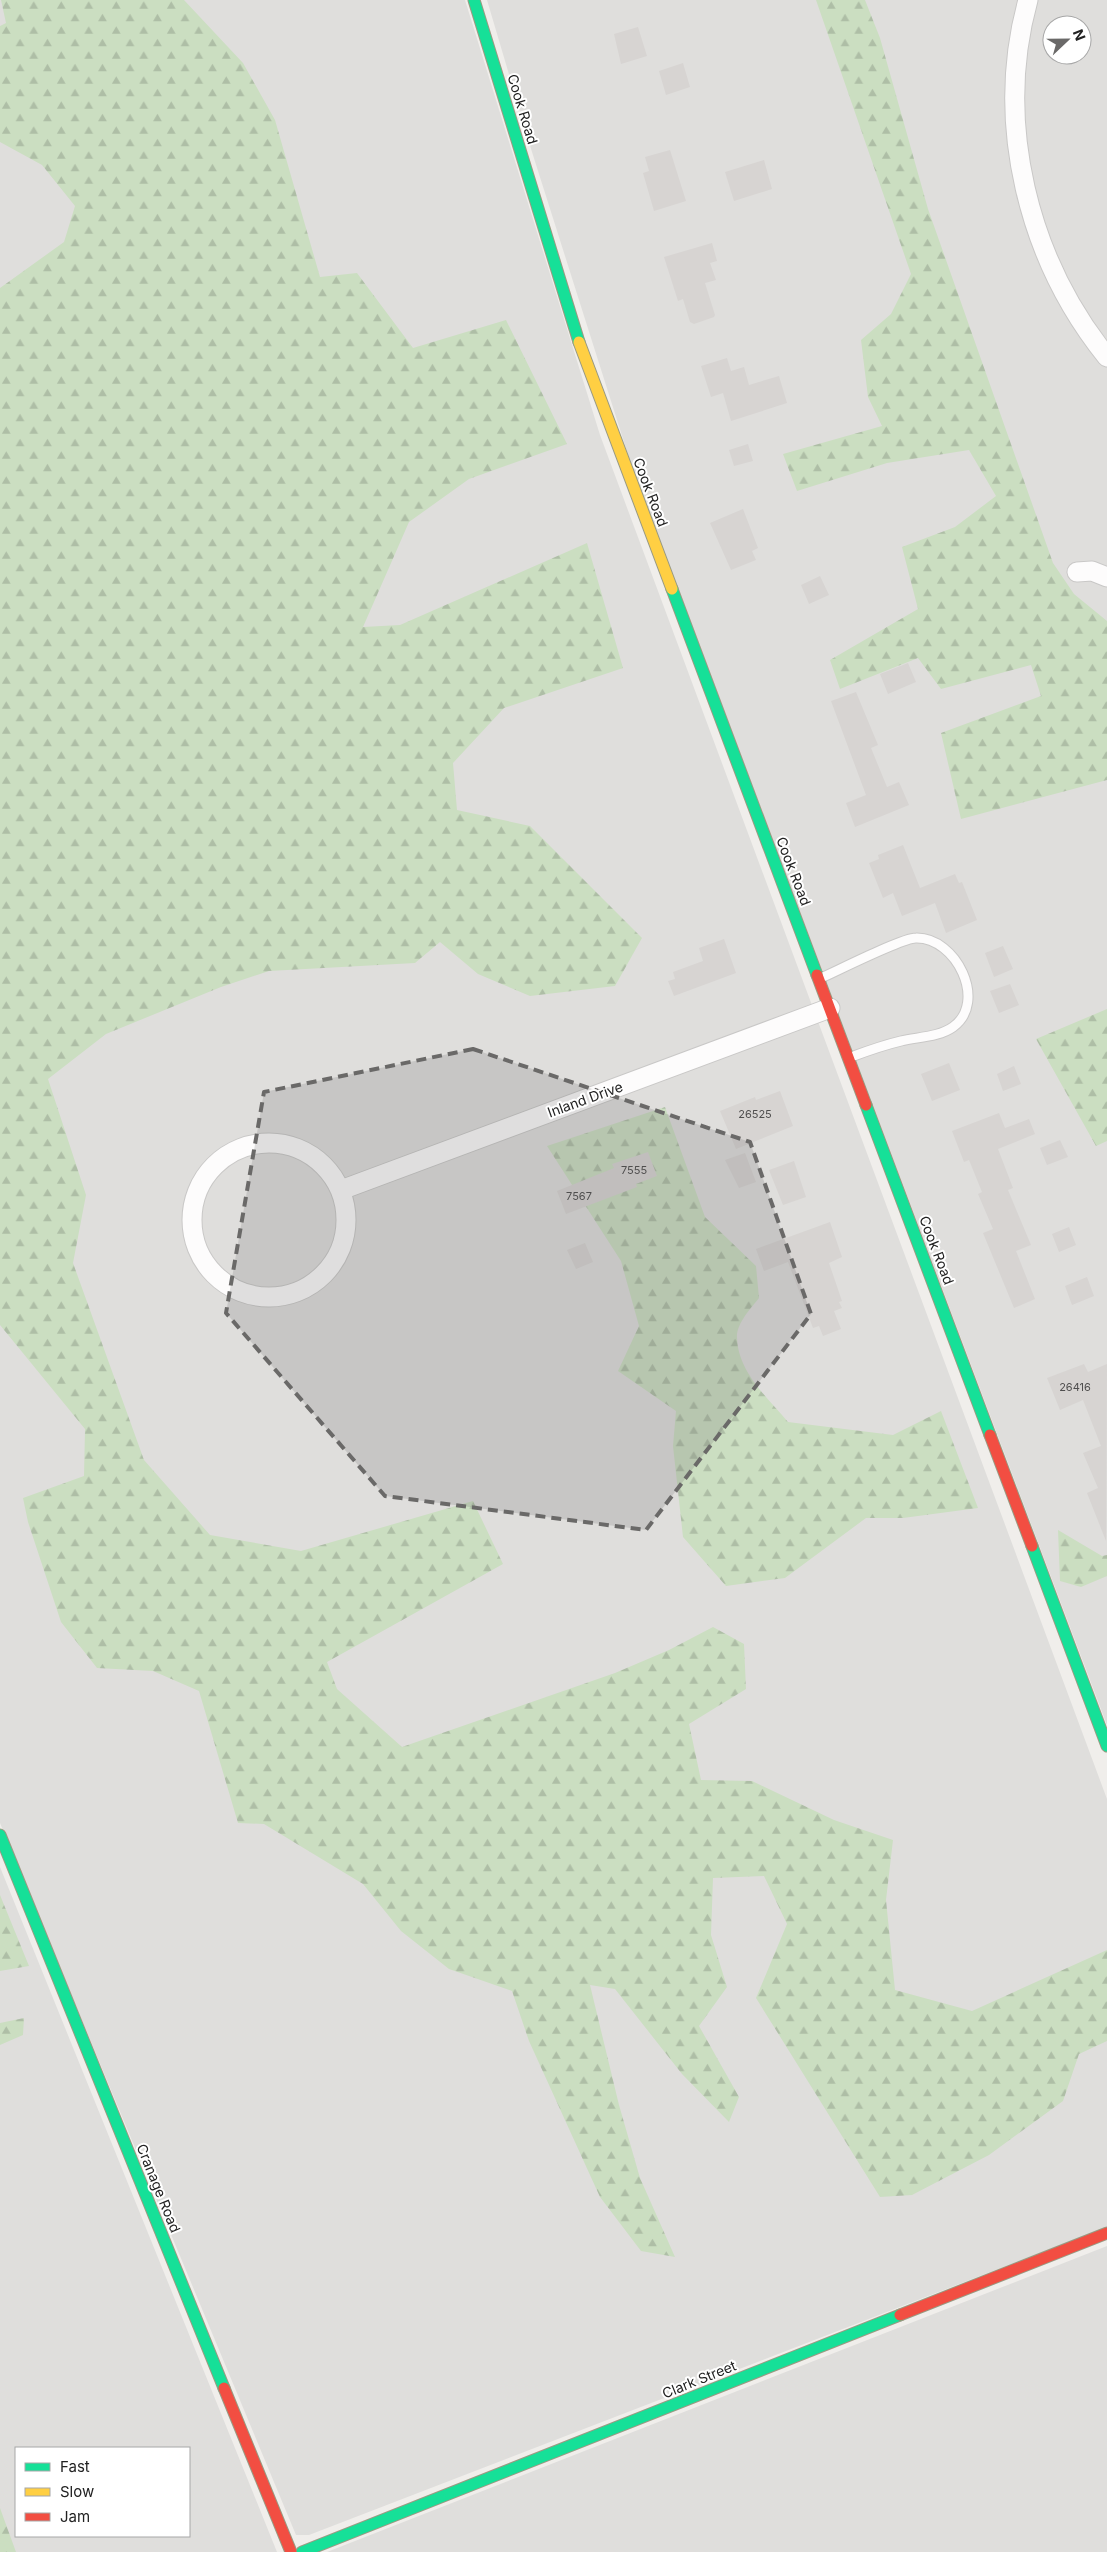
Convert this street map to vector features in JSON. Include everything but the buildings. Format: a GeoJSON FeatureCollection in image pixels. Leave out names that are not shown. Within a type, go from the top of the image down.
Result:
{"type":"FeatureCollection","features":[{"type":"Feature","properties":{"kind":"street","name":"Cook Road"},"geometry":{"type":"LineString","coordinates":[[474,0],[581,348],[1107,1746]]}},
{"type":"Feature","properties":{"kind":"street"},"geometry":{"type":"LineString","coordinates":[[1028,0],[1018,51],[1016,82],[1015,114],[1020,166],[1039,239],[1058,280],[1089,333],[1107,357]]}},
{"type":"Feature","properties":{"kind":"street"},"geometry":{"type":"LineString","coordinates":[[1077,572],[1092,571],[1107,577]]}},
{"type":"Feature","properties":{"kind":"street","name":"Inland Drive"},"geometry":{"type":"LineString","coordinates":[[341,1190],[830,1008]]}},
{"type":"Feature","properties":{"kind":"street"},"geometry":{"type":"LineString","coordinates":[[259,1142],[286,1143],[305,1150],[326,1167],[341,1190],[347,1214],[341,1249],[322,1278],[299,1292],[283,1297],[256,1297],[230,1288],[202,1260],[192,1234],[191,1216],[197,1190],[204,1176],[223,1156],[259,1142]]}},
{"type":"Feature","properties":{"kind":"street","name":"Cranage Road"},"geometry":{"type":"LineString","coordinates":[[0,1835],[291,2552]]}},
{"type":"Feature","properties":{"kind":"street","name":"Clark Street"},"geometry":{"type":"LineString","coordinates":[[302,2552],[1107,2233]]}},
{"type":"Feature","properties":{"kind":"lane"},"geometry":{"type":"LineString","coordinates":[[819,979],[915,938],[937,941],[949,951],[962,968],[967,989],[966,1010],[958,1023],[939,1033],[901,1041],[849,1058]]}},
{"type":"Feature","properties":{"kind":"highlighted area"},"geometry":{"type":"Polygon","coordinates":[[[473,1049],[750,1142],[811,1314],[646,1530],[385,1496],[226,1313],[264,1092],[473,1049]]]}},
{"type":"Feature","properties":{"kind":"shaded area"},"geometry":{"type":"Polygon","coordinates":[[[0,0],[465,0],[600,435],[1107,1799],[1107,2227],[309,2535],[296,2535],[0,1823],[0,0]]]}},
{"type":"Feature","properties":{"kind":"shaded area"},"geometry":{"type":"Polygon","coordinates":[[[487,0],[1107,0],[1107,1725],[631,464],[532,152],[487,0]]]}},
{"type":"Feature","properties":{"kind":"shaded area"},"geometry":{"type":"Polygon","coordinates":[[[0,1867],[277,2552],[0,2552],[0,1867]]]}},
{"type":"Feature","properties":{"kind":"shaded area"},"geometry":{"type":"Polygon","coordinates":[[[1107,2246],[1107,2552],[327,2552],[1107,2246]]]}},
{"type":"Feature","properties":{"kind":"green space"},"geometry":{"type":"Polygon","coordinates":[[[1,0],[184,0],[243,63],[275,120],[320,277],[357,273],[413,348],[506,320],[567,444],[469,479],[409,522],[363,627],[400,625],[587,543],[623,668],[504,708],[453,763],[457,810],[530,826],[642,938],[615,986],[530,996],[478,974],[440,942],[415,963],[269,971],[221,987],[106,1034],[48,1079],[86,1195],[73,1263],[144,1460],[210,1535],[301,1551],[473,1501],[503,1564],[327,1662],[337,1689],[402,1747],[615,1673],[669,1650],[713,1627],[744,1644],[746,1689],[689,1724],[701,1780],[752,1781],[834,1820],[893,1840],[886,1900],[895,1990],[972,2011],[1107,1950],[1107,2041],[1079,2054],[1063,2101],[989,2155],[912,2195],[880,2197],[756,1998],[787,1924],[764,1876],[713,1878],[711,1935],[727,1987],[699,2026],[739,2097],[729,2122],[682,2074],[615,1989],[590,1985],[619,2105],[640,2178],[675,2257],[641,2251],[600,2197],[529,2041],[512,1991],[449,1969],[401,1931],[363,1884],[264,1824],[238,1823],[199,1691],[153,1671],[97,1668],[61,1622],[28,1522],[23,1498],[84,1476],[85,1429],[0,1325],[0,288],[64,242],[75,206],[42,165],[0,142],[0,26],[6,23],[1,0]]]}},
{"type":"Feature","properties":{"kind":"green space"},"geometry":{"type":"Polygon","coordinates":[[[816,0],[865,0],[880,38],[928,209],[1053,563],[1074,594],[1107,621],[1107,780],[961,819],[941,733],[1041,696],[1031,665],[941,689],[918,658],[840,689],[830,660],[918,609],[902,547],[955,527],[996,496],[969,450],[887,463],[797,491],[783,454],[882,426],[868,397],[861,340],[891,314],[911,274],[816,0]]]}},
{"type":"Feature","properties":{"kind":"green space"},"geometry":{"type":"Polygon","coordinates":[[[1107,1009],[1107,1141],[1096,1146],[1036,1039],[1107,1009]]]}},
{"type":"Feature","properties":{"kind":"green space"},"geometry":{"type":"Polygon","coordinates":[[[665,1107],[705,1217],[756,1266],[759,1298],[741,1322],[737,1333],[743,1362],[755,1384],[788,1422],[893,1435],[941,1411],[978,1508],[903,1518],[866,1518],[785,1578],[726,1586],[683,1537],[673,1446],[676,1411],[618,1371],[639,1326],[621,1261],[547,1146],[665,1107]]]}},
{"type":"Feature","properties":{"kind":"green space"},"geometry":{"type":"Polygon","coordinates":[[[1058,1530],[1102,1556],[1107,1555],[1107,1576],[1081,1587],[1060,1581],[1058,1530]]]}},
{"type":"Feature","properties":{"kind":"green space"},"geometry":{"type":"Polygon","coordinates":[[[0,1895],[29,1966],[0,1971],[0,1895]]]}},
{"type":"Feature","properties":{"kind":"green space"},"geometry":{"type":"Polygon","coordinates":[[[24,2018],[23,2035],[0,2045],[0,2023],[24,2018]]]}},
{"type":"Feature","properties":{"kind":"green space"},"geometry":{"type":"Polygon","coordinates":[[[0,2508],[16,2552],[0,2552],[0,2508]]]}},
{"type":"Feature","properties":{"kind":"traffic: fast"},"geometry":{"type":"LineString","coordinates":[[474,0],[579,342]]}},
{"type":"Feature","properties":{"kind":"traffic: fast"},"geometry":{"type":"LineString","coordinates":[[672,589],[817,975]]}},
{"type":"Feature","properties":{"kind":"traffic: fast"},"geometry":{"type":"LineString","coordinates":[[866,1105],[990,1435]]}},
{"type":"Feature","properties":{"kind":"traffic: fast"},"geometry":{"type":"LineString","coordinates":[[1032,1546],[1107,1746]]}},
{"type":"Feature","properties":{"kind":"traffic: fast"},"geometry":{"type":"LineString","coordinates":[[0,1835],[224,2388]]}},
{"type":"Feature","properties":{"kind":"traffic: fast"},"geometry":{"type":"LineString","coordinates":[[302,2552],[900,2315]]}},
{"type":"Feature","properties":{"kind":"traffic: slow"},"geometry":{"type":"LineString","coordinates":[[579,342],[672,589]]}},
{"type":"Feature","properties":{"kind":"traffic: jam"},"geometry":{"type":"LineString","coordinates":[[817,975],[866,1105]]}},
{"type":"Feature","properties":{"kind":"traffic: jam"},"geometry":{"type":"LineString","coordinates":[[990,1435],[1032,1546]]}},
{"type":"Feature","properties":{"kind":"traffic: jam"},"geometry":{"type":"LineString","coordinates":[[900,2315],[1107,2233]]}},
{"type":"Feature","properties":{"kind":"traffic: jam"},"geometry":{"type":"LineString","coordinates":[[224,2388],[291,2552]]}}]}
